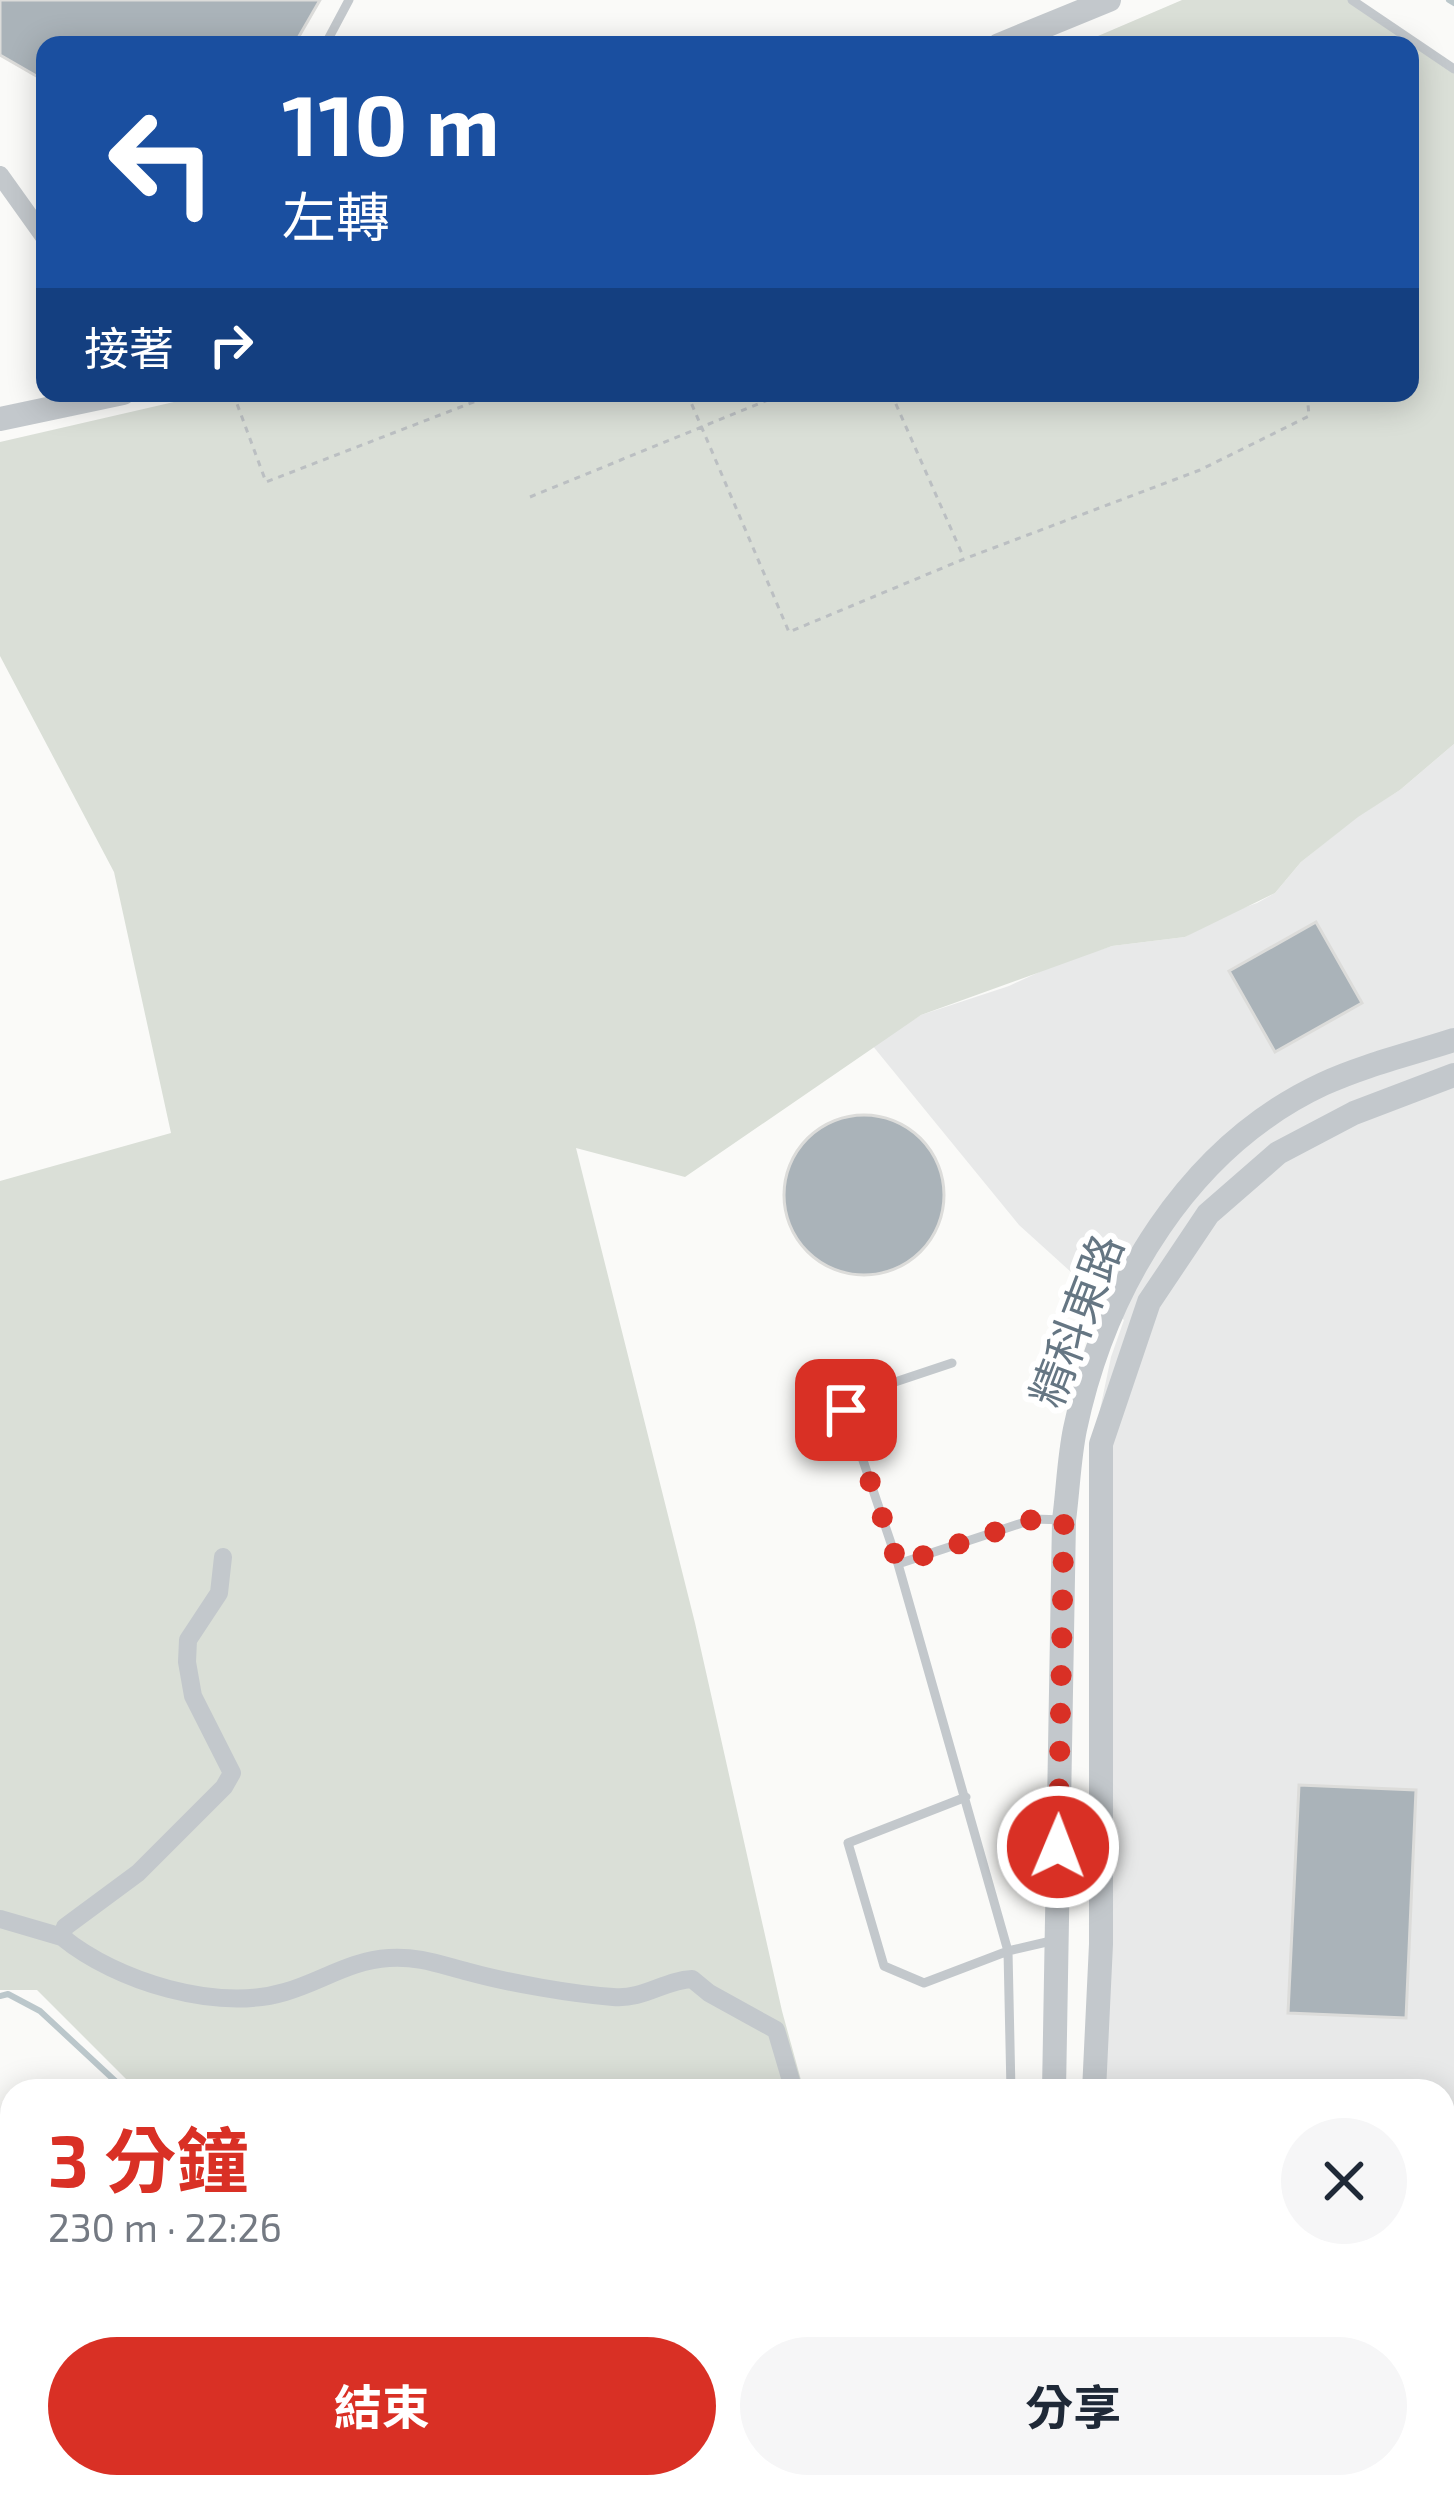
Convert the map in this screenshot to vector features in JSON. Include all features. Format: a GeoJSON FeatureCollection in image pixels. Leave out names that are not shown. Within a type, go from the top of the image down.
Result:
{"type":"FeatureCollection","features":[{"type":"Feature","properties":{"kind":"street"},"geometry":{"type":"LineString","coordinates":[[1021,36],[1109,0]]}},
{"type":"Feature","properties":{"kind":"street"},"geometry":{"type":"LineString","coordinates":[[0,175],[36,225]]}},
{"type":"Feature","properties":{"kind":"street"},"geometry":{"type":"LineString","coordinates":[[0,419],[80,402]]}},
{"type":"Feature","properties":{"kind":"street","name":"精科東路"},"geometry":{"type":"LineString","coordinates":[[1054,2079],[1064,1520],[1075,1430],[1095,1358],[1123,1289],[1157,1226],[1241,1136],[1324,1083],[1454,1040]]}},
{"type":"Feature","properties":{"kind":"street","name":"精科東路"},"geometry":{"type":"LineString","coordinates":[[1095,2079],[1101,1944],[1101,1444],[1150,1302],[1208,1214],[1278,1153],[1354,1113],[1454,1075]]}},
{"type":"Feature","properties":{"kind":"street"},"geometry":{"type":"LineString","coordinates":[[62,1937],[65,1927],[138,1873],[224,1787],[232,1773],[194,1696],[187,1662],[188,1640],[219,1593],[224,1557]]}},
{"type":"Feature","properties":{"kind":"street"},"geometry":{"type":"LineString","coordinates":[[0,1918],[62,1937],[103,1963],[200,1998],[250,2001],[289,1991],[354,1964],[387,1958],[426,1958],[473,1974],[618,1998],[692,1979],[776,2030],[790,2079]]}},
{"type":"Feature","properties":{"kind":"street"},"geometry":{"type":"LineString","coordinates":[[252,2499],[276,2499]]}},
{"type":"Feature","properties":{"kind":"lane"},"geometry":{"type":"LineString","coordinates":[[330,36],[350,0]]}},
{"type":"Feature","properties":{"kind":"lane"},"geometry":{"type":"LineString","coordinates":[[1352,0],[1404,36]]}},
{"type":"Feature","properties":{"kind":"lane"},"geometry":{"type":"LineString","coordinates":[[1419,46],[1454,70]]}},
{"type":"Feature","properties":{"kind":"lane"},"geometry":{"type":"LineString","coordinates":[[952,1363],[862,1393],[846,1410],[898,1564],[1008,1951],[1011,2079]]}},
{"type":"Feature","properties":{"kind":"lane"},"geometry":{"type":"LineString","coordinates":[[898,1564],[1034,1519],[1064,1520]]}},
{"type":"Feature","properties":{"kind":"lane"},"geometry":{"type":"LineString","coordinates":[[966,1797],[848,1843],[884,1966],[924,1983],[1008,1951],[1057,1940]]}},
{"type":"Feature","properties":{"kind":"path"},"geometry":{"type":"LineString","coordinates":[[237,402],[266,482],[474,402]]}},
{"type":"Feature","properties":{"kind":"path"},"geometry":{"type":"LineString","coordinates":[[691,402],[789,632],[1240,453],[1309,416],[1308,402]]}},
{"type":"Feature","properties":{"kind":"path"},"geometry":{"type":"LineString","coordinates":[[530,497],[761,402]]}},
{"type":"Feature","properties":{"kind":"path"},"geometry":{"type":"LineString","coordinates":[[896,402],[964,559]]}},
{"type":"Feature","properties":{"kind":"shaded area"},"geometry":{"type":"Polygon","coordinates":[[[1182,0],[1359,0],[1407,36],[1098,36],[1182,0]]]}},
{"type":"Feature","properties":{"kind":"shaded area"},"geometry":{"type":"Polygon","coordinates":[[[1419,45],[1454,71],[1454,744],[1301,862],[1275,893],[1185,937],[1112,946],[921,1015],[685,1177],[576,1148],[695,1623],[801,2079],[126,2079],[37,1990],[0,1990],[0,1181],[171,1133],[114,872],[0,656],[0,442],[174,402],[1419,402],[1419,45]]]}},
{"type":"Feature","properties":{"kind":"shaded area"},"geometry":{"type":"Polygon","coordinates":[[[1454,744],[1454,2079],[1094,2079],[1097,1424],[1124,1320],[1019,1225],[872,1045],[921,1015],[1009,986],[1061,962],[1112,946],[1185,937],[1257,903],[1275,893],[1301,862],[1358,816],[1400,790],[1454,744]]]}},
{"type":"Feature","properties":{"kind":"building"},"geometry":{"type":"Polygon","coordinates":[[[0,0],[320,0],[299,36],[36,36],[36,76],[0,55],[0,0]]]}},
{"type":"Feature","properties":{"kind":"building"},"geometry":{"type":"Polygon","coordinates":[[[1316,922],[1362,1003],[1275,1052],[1229,971],[1316,922]]]}},
{"type":"Feature","properties":{"kind":"building"},"geometry":{"type":"Polygon","coordinates":[[[864,1115],[895,1121],[921,1138],[938,1164],[944,1195],[938,1226],[921,1252],[895,1269],[864,1275],[833,1269],[807,1252],[790,1226],[784,1195],[790,1164],[807,1138],[833,1121],[864,1115]]]}},
{"type":"Feature","properties":{"kind":"building"},"geometry":{"type":"Polygon","coordinates":[[[1299,1785],[1416,1790],[1406,2018],[1288,2013],[1299,1785]]]}},
{"type":"Feature","properties":{"kind":"waterway"},"geometry":{"type":"LineString","coordinates":[[1449,0],[1454,3]]}},
{"type":"Feature","properties":{"kind":"waterway"},"geometry":{"type":"LineString","coordinates":[[0,1996],[8,1994],[40,2011],[113,2079]]}},
{"type":"Feature","properties":{"kind":"route"},"geometry":{"type":"LineString","coordinates":[[846,1410],[898,1564],[1034,1519],[1064,1520],[1058,1847]]}}]}
